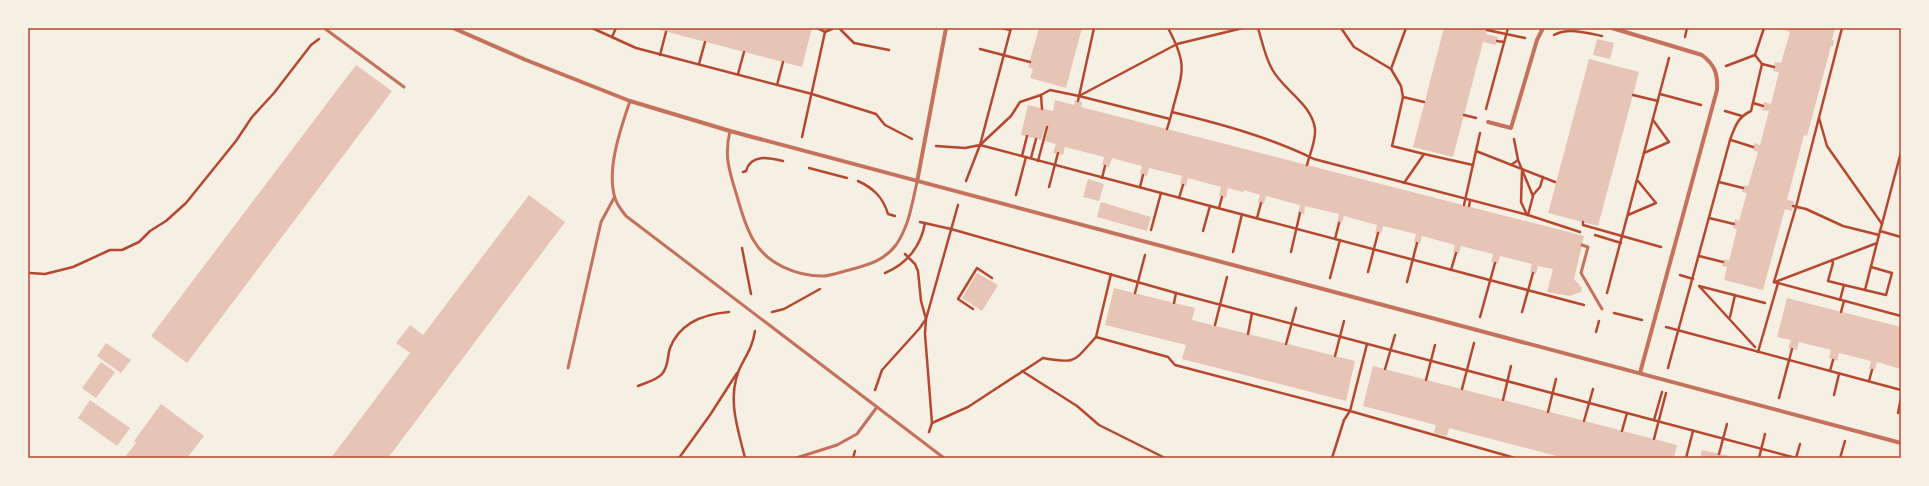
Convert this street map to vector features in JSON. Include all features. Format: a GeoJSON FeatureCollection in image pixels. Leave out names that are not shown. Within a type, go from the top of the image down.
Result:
{"type":"FeatureCollection","features":[{"type":"Feature","properties":{"kind":"street"},"geometry":{"type":"LineString","coordinates":[[453,28],[526,60],[630,101],[730,131],[1901,443]]}},
{"type":"Feature","properties":{"kind":"street"},"geometry":{"type":"LineString","coordinates":[[917,182],[946,28]]}},
{"type":"Feature","properties":{"kind":"street"},"geometry":{"type":"LineString","coordinates":[[1488,122],[1511,128],[1537,40],[1543,28]]}},
{"type":"Feature","properties":{"kind":"street"},"geometry":{"type":"LineString","coordinates":[[1612,28],[1702,54],[1710,61],[1716,70],[1718,77],[1717,90],[1640,373]]}},
{"type":"Feature","properties":{"kind":"lane"},"geometry":{"type":"LineString","coordinates":[[324,28],[404,87]]}},
{"type":"Feature","properties":{"kind":"lane"},"geometry":{"type":"LineString","coordinates":[[568,368],[601,222],[614,198],[614,163],[616,148],[630,101]]}},
{"type":"Feature","properties":{"kind":"lane"},"geometry":{"type":"LineString","coordinates":[[730,131],[726,146],[727,162],[750,234],[755,243],[764,253],[785,268],[812,275],[824,276],[868,265],[881,259],[896,245],[903,234],[909,218],[917,182]]}},
{"type":"Feature","properties":{"kind":"lane"},"geometry":{"type":"LineString","coordinates":[[614,198],[626,216],[944,458]]}},
{"type":"Feature","properties":{"kind":"lane"},"geometry":{"type":"LineString","coordinates":[[1582,246],[1588,247],[1581,273],[1602,309]]}},
{"type":"Feature","properties":{"kind":"lane"},"geometry":{"type":"LineString","coordinates":[[1580,255],[1585,256]]}},
{"type":"Feature","properties":{"kind":"lane"},"geometry":{"type":"LineString","coordinates":[[1577,267],[1582,269]]}},
{"type":"Feature","properties":{"kind":"lane"},"geometry":{"type":"LineString","coordinates":[[796,458],[838,445],[857,434],[877,407]]}},
{"type":"Feature","properties":{"kind":"path"},"geometry":{"type":"LineString","coordinates":[[592,28],[636,48],[777,84],[876,114],[885,125],[910,139],[942,147],[965,148],[980,145],[1451,270],[1528,290],[1562,297],[1901,390]]}},
{"type":"Feature","properties":{"kind":"path"},"geometry":{"type":"LineString","coordinates":[[612,37],[616,28]]}},
{"type":"Feature","properties":{"kind":"path"},"geometry":{"type":"LineString","coordinates":[[817,28],[825,32]]}},
{"type":"Feature","properties":{"kind":"path"},"geometry":{"type":"LineString","coordinates":[[825,32],[834,28]]}},
{"type":"Feature","properties":{"kind":"path"},"geometry":{"type":"LineString","coordinates":[[839,28],[854,43],[889,50]]}},
{"type":"Feature","properties":{"kind":"path"},"geometry":{"type":"LineString","coordinates":[[922,441],[930,430],[932,423],[925,334],[926,320],[951,229],[980,145],[1011,29],[1002,28]]}},
{"type":"Feature","properties":{"kind":"path"},"geometry":{"type":"LineString","coordinates":[[1078,101],[1094,28]]}},
{"type":"Feature","properties":{"kind":"path"},"geometry":{"type":"LineString","coordinates":[[1167,129],[1183,70],[1182,59],[1177,44],[1168,28]]}},
{"type":"Feature","properties":{"kind":"path"},"geometry":{"type":"LineString","coordinates":[[1079,96],[1177,44],[1242,28]]}},
{"type":"Feature","properties":{"kind":"path"},"geometry":{"type":"LineString","coordinates":[[1258,28],[1271,68],[1280,82],[1307,110],[1313,122],[1315,130],[1307,165]]}},
{"type":"Feature","properties":{"kind":"path"},"geometry":{"type":"LineString","coordinates":[[1341,28],[1354,47],[1391,69],[1402,86],[1403,97],[1392,146],[1473,165]]}},
{"type":"Feature","properties":{"kind":"path"},"geometry":{"type":"LineString","coordinates":[[1391,69],[1406,28]]}},
{"type":"Feature","properties":{"kind":"path"},"geometry":{"type":"LineString","coordinates":[[1755,55],[1764,28]]}},
{"type":"Feature","properties":{"kind":"path"},"geometry":{"type":"LineString","coordinates":[[1774,282],[1842,28]]}},
{"type":"Feature","properties":{"kind":"path"},"geometry":{"type":"LineString","coordinates":[[1486,30],[1537,40]]}},
{"type":"Feature","properties":{"kind":"path"},"geometry":{"type":"LineString","coordinates":[[30,272],[45,274],[73,267],[110,250],[122,250],[138,242],[150,231],[166,220],[186,203],[236,141],[252,116],[274,93],[311,45],[328,31]]}},
{"type":"Feature","properties":{"kind":"path"},"geometry":{"type":"LineString","coordinates":[[660,55],[666,32]]}},
{"type":"Feature","properties":{"kind":"path"},"geometry":{"type":"LineString","coordinates":[[799,150],[825,32]]}},
{"type":"Feature","properties":{"kind":"path"},"geometry":{"type":"LineString","coordinates":[[1497,41],[1504,42]]}},
{"type":"Feature","properties":{"kind":"path"},"geometry":{"type":"LineString","coordinates":[[699,64],[705,42]]}},
{"type":"Feature","properties":{"kind":"path"},"geometry":{"type":"LineString","coordinates":[[1834,44],[1838,45]]}},
{"type":"Feature","properties":{"kind":"path"},"geometry":{"type":"LineString","coordinates":[[1596,332],[1623,236],[1673,45]]}},
{"type":"Feature","properties":{"kind":"path"},"geometry":{"type":"LineString","coordinates":[[980,49],[1030,62]]}},
{"type":"Feature","properties":{"kind":"path"},"geometry":{"type":"LineString","coordinates":[[738,75],[744,52]]}},
{"type":"Feature","properties":{"kind":"path"},"geometry":{"type":"LineString","coordinates":[[1755,55],[1762,64],[1774,67]]}},
{"type":"Feature","properties":{"kind":"path"},"geometry":{"type":"LineString","coordinates":[[1716,70],[1755,55]]}},
{"type":"Feature","properties":{"kind":"path"},"geometry":{"type":"LineString","coordinates":[[777,84],[783,62]]}},
{"type":"Feature","properties":{"kind":"path"},"geometry":{"type":"LineString","coordinates":[[1654,420],[1730,140],[1736,122],[1751,110],[1762,64]]}},
{"type":"Feature","properties":{"kind":"path"},"geometry":{"type":"LineString","coordinates":[[980,145],[1011,116],[1020,102],[1041,95],[1050,90],[1170,119]]}},
{"type":"Feature","properties":{"kind":"path"},"geometry":{"type":"LineString","coordinates":[[1041,95],[1042,108]]}},
{"type":"Feature","properties":{"kind":"path"},"geometry":{"type":"LineString","coordinates":[[1633,95],[1658,101]]}},
{"type":"Feature","properties":{"kind":"path"},"geometry":{"type":"LineString","coordinates":[[1403,97],[1424,102]]}},
{"type":"Feature","properties":{"kind":"path"},"geometry":{"type":"LineString","coordinates":[[1753,103],[1763,106]]}},
{"type":"Feature","properties":{"kind":"path"},"geometry":{"type":"LineString","coordinates":[[1172,112],[1243,130],[1296,150],[1309,157],[1470,201],[1528,215],[1585,233]]}},
{"type":"Feature","properties":{"kind":"path"},"geometry":{"type":"LineString","coordinates":[[1464,115],[1477,118]]}},
{"type":"Feature","properties":{"kind":"path"},"geometry":{"type":"LineString","coordinates":[[1818,118],[1827,146],[1882,224]]}},
{"type":"Feature","properties":{"kind":"path"},"geometry":{"type":"LineString","coordinates":[[1644,153],[1669,142],[1653,120]]}},
{"type":"Feature","properties":{"kind":"path"},"geometry":{"type":"LineString","coordinates":[[1038,161],[1047,127]]}},
{"type":"Feature","properties":{"kind":"path"},"geometry":{"type":"LineString","coordinates":[[1511,128],[1518,160],[1532,196],[1528,215]]}},
{"type":"Feature","properties":{"kind":"path"},"geometry":{"type":"LineString","coordinates":[[1022,156],[1026,136]]}},
{"type":"Feature","properties":{"kind":"path"},"geometry":{"type":"LineString","coordinates":[[1031,158],[1036,139]]}},
{"type":"Feature","properties":{"kind":"path"},"geometry":{"type":"LineString","coordinates":[[1730,140],[1753,147]]}},
{"type":"Feature","properties":{"kind":"path"},"geometry":{"type":"LineString","coordinates":[[1475,151],[1555,182]]}},
{"type":"Feature","properties":{"kind":"path"},"geometry":{"type":"LineString","coordinates":[[1865,290],[1901,152]]}},
{"type":"Feature","properties":{"kind":"path"},"geometry":{"type":"LineString","coordinates":[[1049,187],[1058,154]]}},
{"type":"Feature","properties":{"kind":"path"},"geometry":{"type":"LineString","coordinates":[[1404,183],[1424,154]]}},
{"type":"Feature","properties":{"kind":"path"},"geometry":{"type":"LineString","coordinates":[[1021,178],[1026,157]]}},
{"type":"Feature","properties":{"kind":"path"},"geometry":{"type":"LineString","coordinates":[[731,174],[746,171],[749,164],[760,158],[784,161]]}},
{"type":"Feature","properties":{"kind":"path"},"geometry":{"type":"LineString","coordinates":[[1511,165],[1518,160]]}},
{"type":"Feature","properties":{"kind":"path"},"geometry":{"type":"LineString","coordinates":[[1102,178],[1105,166]]}},
{"type":"Feature","properties":{"kind":"path"},"geometry":{"type":"LineString","coordinates":[[806,167],[858,181],[871,187],[881,197],[888,214],[951,229],[1252,314],[1796,458],[1800,444]]}},
{"type":"Feature","properties":{"kind":"path"},"geometry":{"type":"LineString","coordinates":[[1522,170],[1521,202],[1528,215]]}},
{"type":"Feature","properties":{"kind":"path"},"geometry":{"type":"LineString","coordinates":[[1140,187],[1143,175]]}},
{"type":"Feature","properties":{"kind":"path"},"geometry":{"type":"LineString","coordinates":[[1532,196],[1540,188],[1543,177]]}},
{"type":"Feature","properties":{"kind":"path"},"geometry":{"type":"LineString","coordinates":[[1628,215],[1656,203],[1637,180]]}},
{"type":"Feature","properties":{"kind":"path"},"geometry":{"type":"LineString","coordinates":[[1719,182],[1743,188]]}},
{"type":"Feature","properties":{"kind":"path"},"geometry":{"type":"LineString","coordinates":[[1179,198],[1183,185]]}},
{"type":"Feature","properties":{"kind":"path"},"geometry":{"type":"LineString","coordinates":[[1148,243],[1161,193]]}},
{"type":"Feature","properties":{"kind":"path"},"geometry":{"type":"LineString","coordinates":[[1219,208],[1222,197]]}},
{"type":"Feature","properties":{"kind":"path"},"geometry":{"type":"LineString","coordinates":[[1464,205],[1465,199]]}},
{"type":"Feature","properties":{"kind":"path"},"geometry":{"type":"LineString","coordinates":[[1469,206],[1470,201]]}},
{"type":"Feature","properties":{"kind":"path"},"geometry":{"type":"LineString","coordinates":[[1257,218],[1261,203]]}},
{"type":"Feature","properties":{"kind":"path"},"geometry":{"type":"LineString","coordinates":[[1204,231],[1210,206]]}},
{"type":"Feature","properties":{"kind":"path"},"geometry":{"type":"LineString","coordinates":[[1794,206],[1806,209],[1843,226],[1901,238]]}},
{"type":"Feature","properties":{"kind":"path"},"geometry":{"type":"LineString","coordinates":[[1291,252],[1300,213]]}},
{"type":"Feature","properties":{"kind":"path"},"geometry":{"type":"LineString","coordinates":[[1230,265],[1242,214]]}},
{"type":"Feature","properties":{"kind":"path"},"geometry":{"type":"LineString","coordinates":[[1709,218],[1734,224]]}},
{"type":"Feature","properties":{"kind":"path"},"geometry":{"type":"LineString","coordinates":[[1583,222],[1583,224],[1673,250]]}},
{"type":"Feature","properties":{"kind":"path"},"geometry":{"type":"LineString","coordinates":[[1335,239],[1339,223]]}},
{"type":"Feature","properties":{"kind":"path"},"geometry":{"type":"LineString","coordinates":[[1368,272],[1378,233]]}},
{"type":"Feature","properties":{"kind":"path"},"geometry":{"type":"LineString","coordinates":[[678,458],[710,415],[739,371],[753,345],[755,330],[754,312],[742,247],[742,243],[750,234]]}},
{"type":"Feature","properties":{"kind":"path"},"geometry":{"type":"LineString","coordinates":[[1591,234],[1621,243]]}},
{"type":"Feature","properties":{"kind":"path"},"geometry":{"type":"LineString","coordinates":[[1327,291],[1340,240]]}},
{"type":"Feature","properties":{"kind":"path"},"geometry":{"type":"LineString","coordinates":[[1774,282],[1877,242]]}},
{"type":"Feature","properties":{"kind":"path"},"geometry":{"type":"LineString","coordinates":[[1407,282],[1418,243]]}},
{"type":"Feature","properties":{"kind":"path"},"geometry":{"type":"LineString","coordinates":[[868,400],[875,391],[882,370],[919,330],[926,320],[915,264],[896,245]]}},
{"type":"Feature","properties":{"kind":"path"},"geometry":{"type":"LineString","coordinates":[[1333,251],[1337,253]]}},
{"type":"Feature","properties":{"kind":"path"},"geometry":{"type":"LineString","coordinates":[[1451,270],[1456,253]]}},
{"type":"Feature","properties":{"kind":"path"},"geometry":{"type":"LineString","coordinates":[[1699,256],[1723,262]]}},
{"type":"Feature","properties":{"kind":"path"},"geometry":{"type":"LineString","coordinates":[[1832,260],[1833,263],[1828,281],[1886,295],[1892,272],[1871,267]]}},
{"type":"Feature","properties":{"kind":"path"},"geometry":{"type":"LineString","coordinates":[[1462,389],[1495,263]]}},
{"type":"Feature","properties":{"kind":"path"},"geometry":{"type":"LineString","coordinates":[[1135,293],[1142,265]]}},
{"type":"Feature","properties":{"kind":"path"},"geometry":{"type":"LineString","coordinates":[[973,309],[958,299],[977,268],[992,278]]}},
{"type":"Feature","properties":{"kind":"path"},"geometry":{"type":"LineString","coordinates":[[1522,312],[1533,273]]}},
{"type":"Feature","properties":{"kind":"path"},"geometry":{"type":"LineString","coordinates":[[932,423],[968,407],[1043,358],[1065,362],[1074,360],[1096,337],[1111,274]]}},
{"type":"Feature","properties":{"kind":"path"},"geometry":{"type":"LineString","coordinates":[[638,386],[661,376],[667,368],[670,349],[679,331],[695,320],[713,313],[738,311],[771,312],[784,309],[820,289],[824,276]]}},
{"type":"Feature","properties":{"kind":"path"},"geometry":{"type":"LineString","coordinates":[[1774,282],[1901,316]]}},
{"type":"Feature","properties":{"kind":"path"},"geometry":{"type":"LineString","coordinates":[[1758,352],[1778,283]]}},
{"type":"Feature","properties":{"kind":"path"},"geometry":{"type":"LineString","coordinates":[[1840,300],[1844,285]]}},
{"type":"Feature","properties":{"kind":"path"},"geometry":{"type":"LineString","coordinates":[[1755,347],[1699,286],[1765,303]]}},
{"type":"Feature","properties":{"kind":"path"},"geometry":{"type":"LineString","coordinates":[[1215,325],[1224,291]]}},
{"type":"Feature","properties":{"kind":"path"},"geometry":{"type":"LineString","coordinates":[[1174,303],[1176,293]]}},
{"type":"Feature","properties":{"kind":"path"},"geometry":{"type":"LineString","coordinates":[[1730,318],[1735,295]]}},
{"type":"Feature","properties":{"kind":"path"},"geometry":{"type":"LineString","coordinates":[[1841,312],[1844,301]]}},
{"type":"Feature","properties":{"kind":"path"},"geometry":{"type":"LineString","coordinates":[[1286,344],[1296,308]]}},
{"type":"Feature","properties":{"kind":"path"},"geometry":{"type":"LineString","coordinates":[[1248,334],[1252,314]]}},
{"type":"Feature","properties":{"kind":"path"},"geometry":{"type":"LineString","coordinates":[[1335,356],[1344,321]]}},
{"type":"Feature","properties":{"kind":"path"},"geometry":{"type":"LineString","coordinates":[[1385,370],[1395,335]]}},
{"type":"Feature","properties":{"kind":"path"},"geometry":{"type":"LineString","coordinates":[[1096,337],[1168,357],[1175,365],[1440,435],[1515,458]]}},
{"type":"Feature","properties":{"kind":"path"},"geometry":{"type":"LineString","coordinates":[[1332,458],[1344,420],[1350,411],[1367,344]]}},
{"type":"Feature","properties":{"kind":"path"},"geometry":{"type":"LineString","coordinates":[[1426,380],[1435,345]]}},
{"type":"Feature","properties":{"kind":"path"},"geometry":{"type":"LineString","coordinates":[[1776,410],[1792,349]]}},
{"type":"Feature","properties":{"kind":"path"},"geometry":{"type":"LineString","coordinates":[[1830,371],[1833,360]]}},
{"type":"Feature","properties":{"kind":"path"},"geometry":{"type":"LineString","coordinates":[[1503,400],[1511,366]]}},
{"type":"Feature","properties":{"kind":"path"},"geometry":{"type":"LineString","coordinates":[[1869,381],[1872,370]]}},
{"type":"Feature","properties":{"kind":"path"},"geometry":{"type":"LineString","coordinates":[[739,371],[733,399],[733,410],[745,458]]}},
{"type":"Feature","properties":{"kind":"path"},"geometry":{"type":"LineString","coordinates":[[1022,372],[1077,406],[1100,425],[1165,458]]}},
{"type":"Feature","properties":{"kind":"path"},"geometry":{"type":"LineString","coordinates":[[1834,395],[1839,374]]}},
{"type":"Feature","properties":{"kind":"path"},"geometry":{"type":"LineString","coordinates":[[1548,412],[1556,378]]}},
{"type":"Feature","properties":{"kind":"path"},"geometry":{"type":"LineString","coordinates":[[1584,421],[1593,389]]}},
{"type":"Feature","properties":{"kind":"path"},"geometry":{"type":"LineString","coordinates":[[1654,439],[1666,393]]}},
{"type":"Feature","properties":{"kind":"path"},"geometry":{"type":"LineString","coordinates":[[1898,413],[1901,398]]}},
{"type":"Feature","properties":{"kind":"path"},"geometry":{"type":"LineString","coordinates":[[1622,431],[1627,413]]}},
{"type":"Feature","properties":{"kind":"path"},"geometry":{"type":"LineString","coordinates":[[1719,454],[1727,424]]}},
{"type":"Feature","properties":{"kind":"path"},"geometry":{"type":"LineString","coordinates":[[1686,458],[1693,430]]}},
{"type":"Feature","properties":{"kind":"path"},"geometry":{"type":"LineString","coordinates":[[1759,458],[1765,434]]}},
{"type":"Feature","properties":{"kind":"building"},"geometry":{"type":"Polygon","coordinates":[[[652,28],[812,28],[802,67],[652,28]]]}},
{"type":"Feature","properties":{"kind":"building"},"geometry":{"type":"Polygon","coordinates":[[[1039,28],[1082,28],[1066,88],[1030,78],[1033,69],[1028,67],[1039,28]]]}},
{"type":"Feature","properties":{"kind":"building"},"geometry":{"type":"Polygon","coordinates":[[[1444,28],[1487,28],[1486,34],[1498,37],[1496,45],[1483,42],[1453,157],[1413,147],[1444,28]]]}},
{"type":"Feature","properties":{"kind":"building"},"geometry":{"type":"Polygon","coordinates":[[[1785,28],[1835,28],[1832,40],[1834,41],[1833,46],[1831,46],[1807,136],[1804,135],[1787,200],[1794,201],[1792,211],[1785,209],[1763,290],[1724,280],[1727,267],[1722,266],[1724,259],[1729,261],[1737,229],[1733,228],[1735,219],[1739,221],[1747,193],[1742,192],[1743,188],[1744,185],[1748,186],[1758,152],[1753,150],[1754,143],[1760,145],[1769,111],[1762,110],[1764,102],[1771,104],[1779,72],[1773,71],[1775,62],[1781,63],[1790,32],[1784,30],[1785,28]]]}},
{"type":"Feature","properties":{"kind":"building"},"geometry":{"type":"Polygon","coordinates":[[[1597,39],[1614,43],[1610,59],[1593,55],[1597,39]]]}},
{"type":"Feature","properties":{"kind":"building"},"geometry":{"type":"Polygon","coordinates":[[[1589,59],[1639,72],[1598,226],[1548,213],[1589,59]]]}},
{"type":"Feature","properties":{"kind":"building"},"geometry":{"type":"Polygon","coordinates":[[[356,65],[392,91],[187,363],[151,336],[356,65]]]}},
{"type":"Feature","properties":{"kind":"building"},"geometry":{"type":"Polygon","coordinates":[[[1055,100],[1074,105],[1075,100],[1082,102],[1081,107],[1584,236],[1574,279],[1582,288],[1581,292],[1570,296],[1547,292],[1553,269],[1538,266],[1536,274],[1530,272],[1532,264],[1500,256],[1498,264],[1491,262],[1493,254],[1461,246],[1459,254],[1453,252],[1455,245],[1422,236],[1420,244],[1414,242],[1416,234],[1383,226],[1381,234],[1375,233],[1377,225],[1344,216],[1342,223],[1339,223],[1337,222],[1339,214],[1305,206],[1304,214],[1298,213],[1300,205],[1266,196],[1264,204],[1258,202],[1260,195],[1244,190],[1243,192],[1228,188],[1226,198],[1219,196],[1221,187],[1188,178],[1186,186],[1180,184],[1182,176],[1149,168],[1147,176],[1143,175],[1140,174],[1142,166],[1112,158],[1109,167],[1102,165],[1104,157],[1065,147],[1063,155],[1053,153],[1056,144],[1045,141],[1048,127],[1045,127],[1041,140],[1021,135],[1028,105],[1053,111],[1055,100]]]}},
{"type":"Feature","properties":{"kind":"building"},"geometry":{"type":"Polygon","coordinates":[[[1088,179],[1104,184],[1099,201],[1083,197],[1088,179]]]}},
{"type":"Feature","properties":{"kind":"building"},"geometry":{"type":"Polygon","coordinates":[[[529,195],[565,222],[388,458],[331,458],[410,353],[396,343],[410,325],[423,335],[529,195]]]}},
{"type":"Feature","properties":{"kind":"building"},"geometry":{"type":"Polygon","coordinates":[[[1101,202],[1151,217],[1147,231],[1097,217],[1101,202]]]}},
{"type":"Feature","properties":{"kind":"building"},"geometry":{"type":"Polygon","coordinates":[[[977,273],[998,285],[982,311],[962,298],[977,273]]]}},
{"type":"Feature","properties":{"kind":"building"},"geometry":{"type":"Polygon","coordinates":[[[1114,288],[1195,308],[1192,320],[1355,361],[1346,401],[1182,359],[1186,345],[1105,325],[1114,288]]]}},
{"type":"Feature","properties":{"kind":"building"},"geometry":{"type":"Polygon","coordinates":[[[1787,298],[1901,327],[1901,369],[1877,362],[1875,370],[1869,369],[1871,361],[1839,353],[1837,361],[1829,358],[1831,350],[1799,342],[1797,350],[1788,348],[1791,340],[1777,337],[1787,298]]]}},
{"type":"Feature","properties":{"kind":"building"},"geometry":{"type":"Polygon","coordinates":[[[106,343],[131,360],[121,373],[97,356],[106,343]]]}},
{"type":"Feature","properties":{"kind":"building"},"geometry":{"type":"Polygon","coordinates":[[[101,362],[115,372],[96,398],[82,388],[101,362]]]}},
{"type":"Feature","properties":{"kind":"building"},"geometry":{"type":"Polygon","coordinates":[[[1373,366],[1677,445],[1674,458],[1564,458],[1449,428],[1447,436],[1434,433],[1436,425],[1363,406],[1373,366]]]}},
{"type":"Feature","properties":{"kind":"building"},"geometry":{"type":"Polygon","coordinates":[[[90,400],[130,428],[117,446],[78,418],[90,400]]]}},
{"type":"Feature","properties":{"kind":"building"},"geometry":{"type":"Polygon","coordinates":[[[161,404],[204,436],[187,458],[126,458],[125,457],[136,443],[134,441],[161,404]]]}},
{"type":"Feature","properties":{"kind":"building"},"geometry":{"type":"Polygon","coordinates":[[[1702,450],[1734,457],[1734,458],[1700,458],[1702,450]]]}}]}
